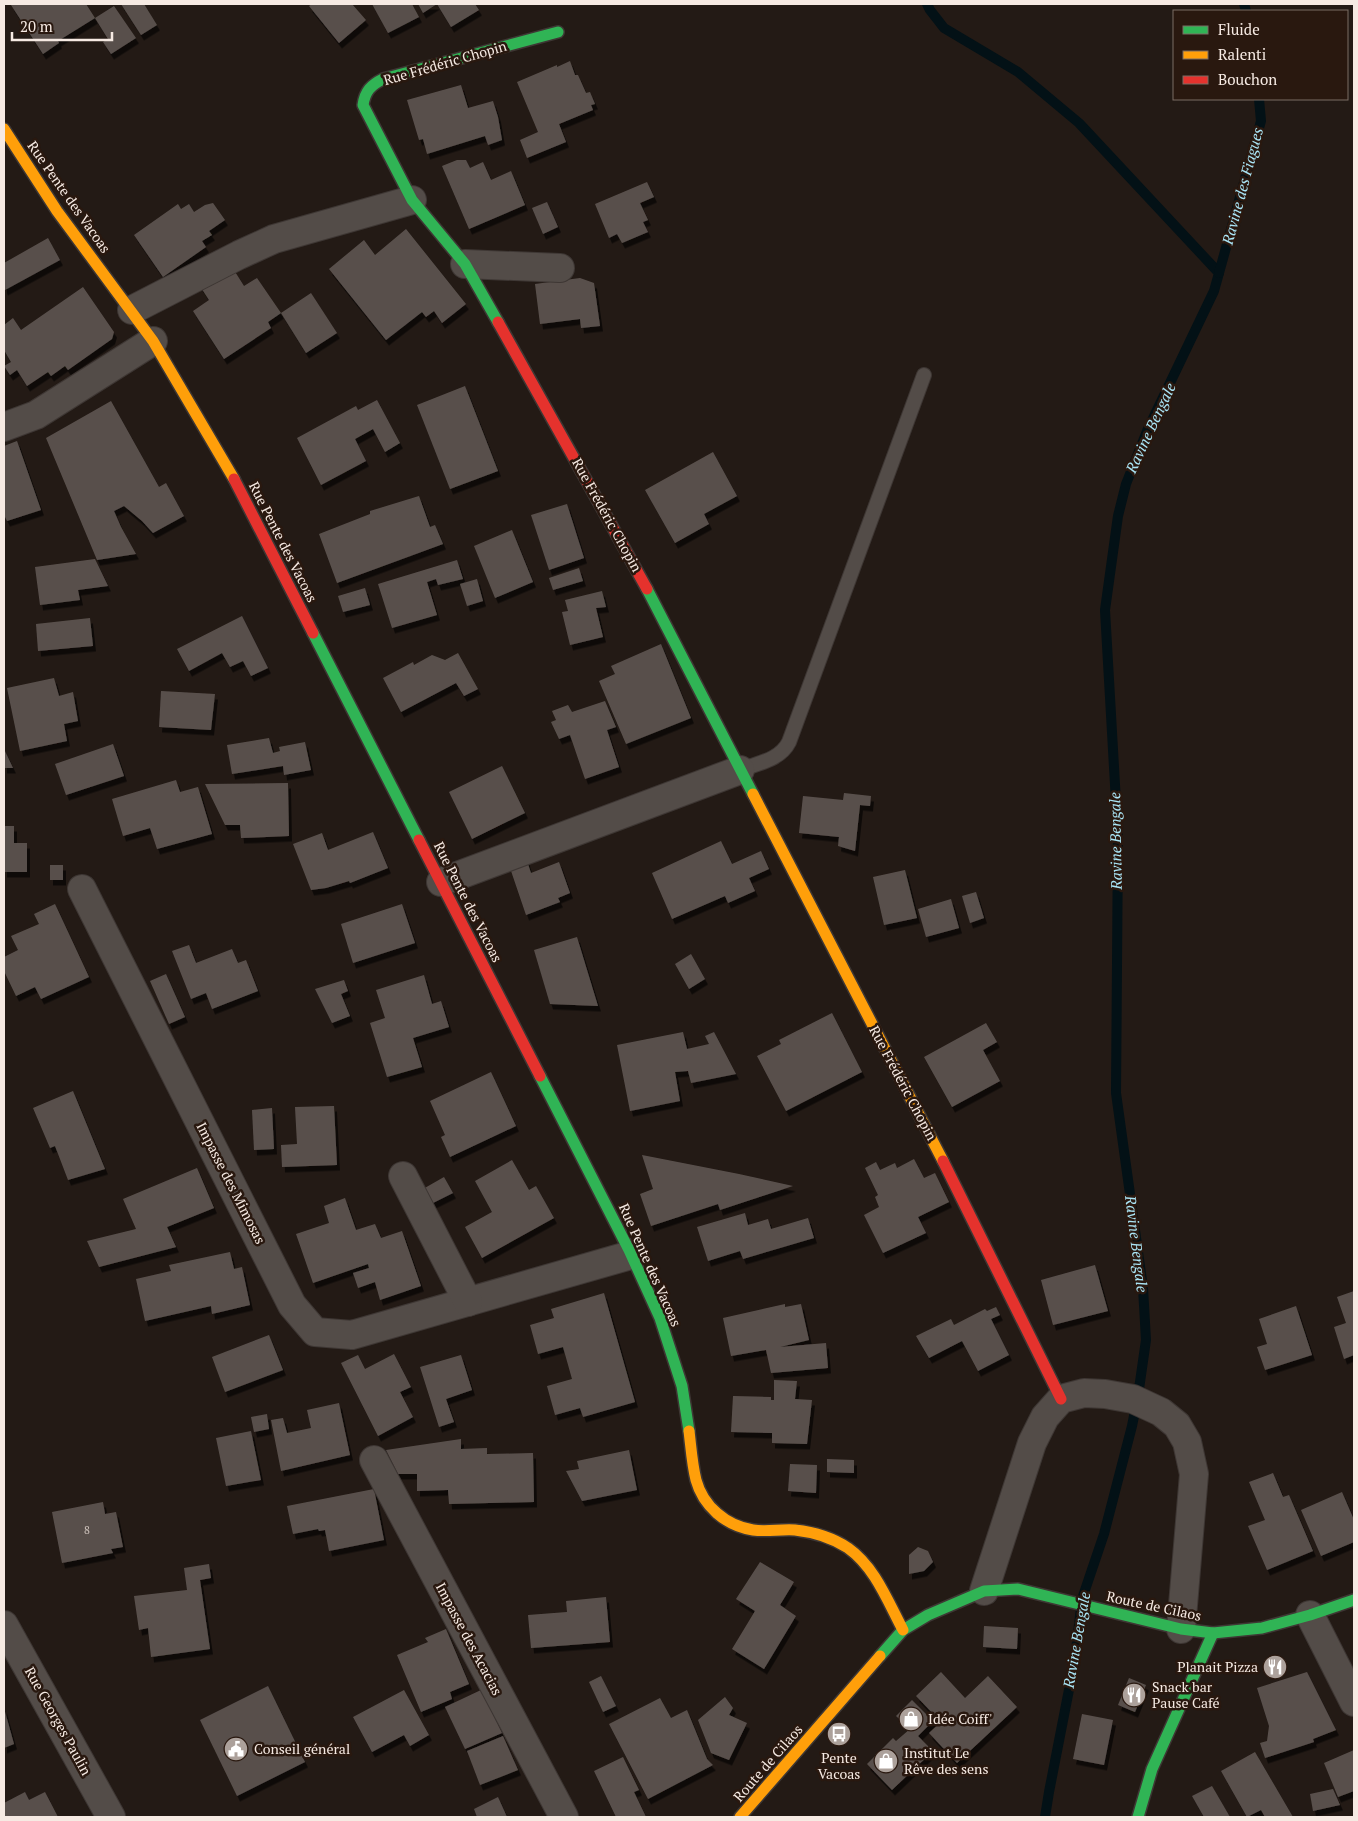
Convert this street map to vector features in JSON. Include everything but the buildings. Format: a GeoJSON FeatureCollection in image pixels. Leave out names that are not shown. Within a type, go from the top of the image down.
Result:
{"type":"FeatureCollection","features":[{"type":"Feature","properties":{"kind":"street","name":"Rue Frédéric Chopin"},"geometry":{"type":"LineString","coordinates":[[558,32],[383,79],[370,85],[363,95],[363,105],[412,200],[465,264],[638,570],[740,770],[968,1206],[1073,1396]]}},
{"type":"Feature","properties":{"kind":"street","name":"Rue Pente des Vacoas"},"geometry":{"type":"LineString","coordinates":[[4,128],[57,211],[132,310],[153,341],[224,460],[441,882],[631,1255],[660,1318],[682,1386],[696,1480],[704,1498],[717,1514],[732,1525],[753,1530],[794,1530],[824,1536],[848,1548],[869,1567],[903,1630]]}},
{"type":"Feature","properties":{"kind":"street"},"geometry":{"type":"LineString","coordinates":[[132,310],[274,239],[412,200]]}},
{"type":"Feature","properties":{"kind":"street"},"geometry":{"type":"LineString","coordinates":[[465,264],[560,268]]}},
{"type":"Feature","properties":{"kind":"street"},"geometry":{"type":"LineString","coordinates":[[4,427],[36,415],[153,341]]}},
{"type":"Feature","properties":{"kind":"street"},"geometry":{"type":"LineString","coordinates":[[441,882],[740,770]]}},
{"type":"Feature","properties":{"kind":"street","name":"Impasse des Mimosas"},"geometry":{"type":"LineString","coordinates":[[82,889],[292,1305],[315,1332],[352,1335],[631,1255]]}},
{"type":"Feature","properties":{"kind":"street"},"geometry":{"type":"LineString","coordinates":[[403,1176],[468,1302]]}},
{"type":"Feature","properties":{"kind":"street"},"geometry":{"type":"LineString","coordinates":[[984,1591],[1032,1443],[1045,1417],[1073,1396],[1105,1394],[1133,1400],[1161,1412],[1177,1425],[1187,1442],[1194,1474],[1181,1629]]}},
{"type":"Feature","properties":{"kind":"street","name":"Impasse des Acacias"},"geometry":{"type":"LineString","coordinates":[[374,1460],[564,1817]]}},
{"type":"Feature","properties":{"kind":"street","name":"Route de Cilaos"},"geometry":{"type":"LineString","coordinates":[[740,1817],[903,1630],[928,1615],[984,1591],[1018,1589],[1181,1629],[1213,1633],[1262,1628],[1310,1615],[1354,1600]]}},
{"type":"Feature","properties":{"kind":"street"},"geometry":{"type":"LineString","coordinates":[[1310,1615],[1354,1702]]}},
{"type":"Feature","properties":{"kind":"street","name":"Rue Georges Paulin"},"geometry":{"type":"LineString","coordinates":[[4,1626],[111,1817]]}},
{"type":"Feature","properties":{"kind":"street"},"geometry":{"type":"LineString","coordinates":[[1138,1817],[1152,1769],[1213,1633]]}},
{"type":"Feature","properties":{"kind":"lane"},"geometry":{"type":"LineString","coordinates":[[740,770],[778,756],[785,749],[924,375]]}},
{"type":"Feature","properties":{"kind":"waterway","name":"Ravine Bengale"},"geometry":{"type":"LineString","coordinates":[[927,4],[944,28],[1018,72],[1079,123],[1219,273],[1214,291],[1147,431],[1126,484],[1118,516],[1105,610],[1118,837],[1116,1093],[1143,1288],[1146,1340],[1132,1426],[1104,1534],[1082,1599],[1075,1659],[1045,1817]]}},
{"type":"Feature","properties":{"kind":"waterway","name":"Ravine des Fiagues"},"geometry":{"type":"LineString","coordinates":[[1244,4],[1246,10]]}},
{"type":"Feature","properties":{"kind":"waterway","name":"Ravine des Fiagues"},"geometry":{"type":"LineString","coordinates":[[1219,273],[1261,121],[1259,100]]}},
{"type":"Feature","properties":{"kind":"traffic: fast"},"geometry":{"type":"LineString","coordinates":[[498,322],[465,264],[412,200],[363,105],[364,100],[369,89],[383,79],[558,32]]}},
{"type":"Feature","properties":{"kind":"traffic: fast"},"geometry":{"type":"LineString","coordinates":[[647,589],[753,794]]}},
{"type":"Feature","properties":{"kind":"traffic: fast"},"geometry":{"type":"LineString","coordinates":[[313,633],[419,840]]}},
{"type":"Feature","properties":{"kind":"traffic: fast"},"geometry":{"type":"LineString","coordinates":[[540,1076],[629,1250],[660,1318],[682,1386],[689,1431]]}},
{"type":"Feature","properties":{"kind":"traffic: fast"},"geometry":{"type":"LineString","coordinates":[[880,1656],[903,1630],[928,1615],[984,1591],[1018,1589],[1181,1629],[1213,1633],[1262,1628],[1310,1615],[1354,1600]]}},
{"type":"Feature","properties":{"kind":"traffic: fast"},"geometry":{"type":"LineString","coordinates":[[1138,1817],[1152,1769],[1213,1633]]}},
{"type":"Feature","properties":{"kind":"traffic: slow"},"geometry":{"type":"LineString","coordinates":[[4,129],[57,211],[153,341],[234,479]]}},
{"type":"Feature","properties":{"kind":"traffic: slow"},"geometry":{"type":"LineString","coordinates":[[753,794],[943,1161]]}},
{"type":"Feature","properties":{"kind":"traffic: slow"},"geometry":{"type":"LineString","coordinates":[[689,1431],[699,1489],[717,1513],[743,1528],[758,1531],[795,1530],[809,1532],[842,1544],[858,1556],[866,1565],[886,1597],[903,1630]]}},
{"type":"Feature","properties":{"kind":"traffic: slow"},"geometry":{"type":"LineString","coordinates":[[740,1817],[880,1656]]}},
{"type":"Feature","properties":{"kind":"traffic: jam"},"geometry":{"type":"LineString","coordinates":[[498,322],[647,589]]}},
{"type":"Feature","properties":{"kind":"traffic: jam"},"geometry":{"type":"LineString","coordinates":[[234,479],[313,633]]}},
{"type":"Feature","properties":{"kind":"traffic: jam"},"geometry":{"type":"LineString","coordinates":[[419,840],[540,1076]]}},
{"type":"Feature","properties":{"kind":"traffic: jam"},"geometry":{"type":"LineString","coordinates":[[943,1161],[1061,1399]]}},
{"type":"Feature","properties":{"kind":"place","name":"Planait Pizza"},"geometry":{"type":"Point","coordinates":[1275,1667]}},
{"type":"Feature","properties":{"kind":"place","name":"Snack bar Pause Café"},"geometry":{"type":"Point","coordinates":[1134,1695]}},
{"type":"Feature","properties":{"kind":"place","name":"Idée Coiff'"},"geometry":{"type":"Point","coordinates":[911,1719]}},
{"type":"Feature","properties":{"kind":"place","name":"Pente Vacoas"},"geometry":{"type":"Point","coordinates":[839,1734]}},
{"type":"Feature","properties":{"kind":"place","name":"Conseil général"},"geometry":{"type":"Point","coordinates":[236,1749]}},
{"type":"Feature","properties":{"kind":"place","name":"Institut Le Rêve des sens"},"geometry":{"type":"Point","coordinates":[886,1761]}}]}
